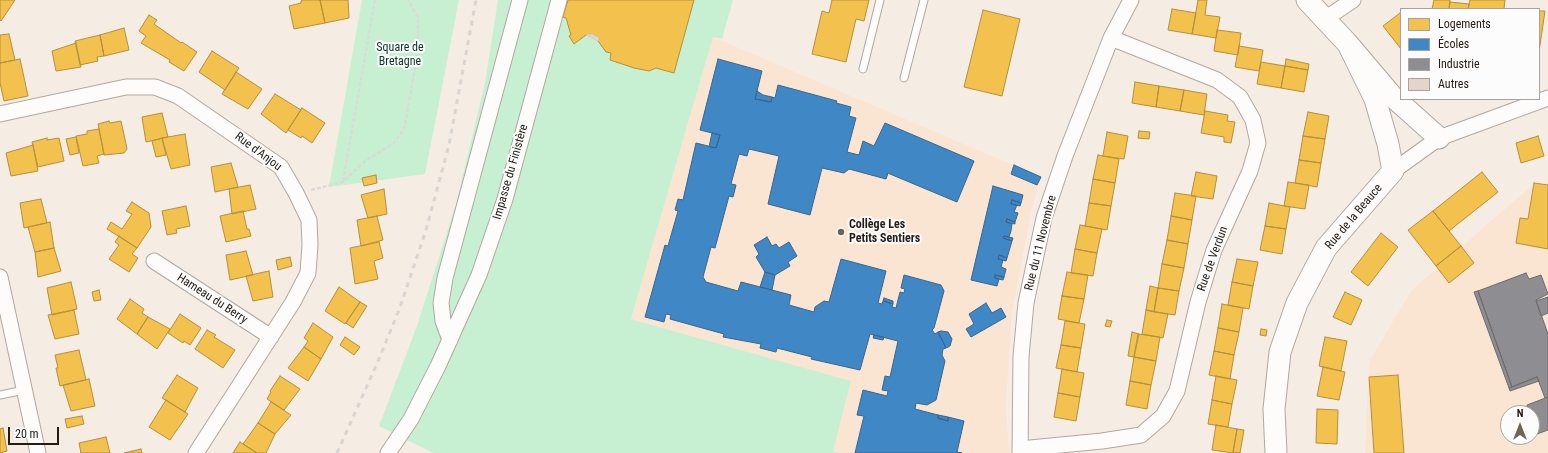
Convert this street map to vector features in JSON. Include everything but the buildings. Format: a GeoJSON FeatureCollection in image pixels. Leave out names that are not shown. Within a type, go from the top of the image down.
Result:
{"type":"FeatureCollection","features":[{"type":"Feature","properties":{"kind":"street"},"geometry":{"type":"LineString","coordinates":[[450,340],[443,321],[441,303],[445,278],[520,0]]}},
{"type":"Feature","properties":{"kind":"street","name":"Impasse du Finistère"},"geometry":{"type":"LineString","coordinates":[[388,453],[411,419],[450,340],[479,275],[504,199],[559,0]]}},
{"type":"Feature","properties":{"kind":"street","name":"Rue du 11 Novembre"},"geometry":{"type":"LineString","coordinates":[[1020,451],[1021,356],[1026,303],[1044,218],[1064,156],[1111,38],[1131,0]]}},
{"type":"Feature","properties":{"kind":"street"},"geometry":{"type":"LineString","coordinates":[[1307,0],[1348,44],[1392,96],[1439,138]]}},
{"type":"Feature","properties":{"kind":"street"},"geometry":{"type":"LineString","coordinates":[[1325,19],[1353,0]]}},
{"type":"Feature","properties":{"kind":"street","name":"Rue de Verdun"},"geometry":{"type":"LineString","coordinates":[[1020,451],[1141,435],[1163,416],[1178,391],[1198,302],[1214,250],[1250,171],[1258,144],[1252,120],[1240,97],[1217,80],[1111,38]]}},
{"type":"Feature","properties":{"kind":"street"},"geometry":{"type":"LineString","coordinates":[[1348,44],[1375,99],[1388,144],[1393,171]]}},
{"type":"Feature","properties":{"kind":"street","name":"Rue d'Anjou"},"geometry":{"type":"LineString","coordinates":[[0,114],[126,87],[155,87],[178,96],[281,167],[309,220],[310,245],[308,273],[293,302],[196,453]]}},
{"type":"Feature","properties":{"kind":"street","name":"Rue de la Beauce"},"geometry":{"type":"LineString","coordinates":[[1276,453],[1274,409],[1280,352],[1297,303],[1326,248],[1393,171],[1439,138],[1548,98]]}},
{"type":"Feature","properties":{"kind":"street","name":"Hameau du Berry"},"geometry":{"type":"LineString","coordinates":[[154,261],[270,337]]}},
{"type":"Feature","properties":{"kind":"street"},"geometry":{"type":"LineString","coordinates":[[0,277],[38,453]]}},
{"type":"Feature","properties":{"kind":"lane"},"geometry":{"type":"LineString","coordinates":[[863,69],[880,0]]}},
{"type":"Feature","properties":{"kind":"lane"},"geometry":{"type":"LineString","coordinates":[[904,78],[924,0]]}},
{"type":"Feature","properties":{"kind":"lane"},"geometry":{"type":"LineString","coordinates":[[0,395],[24,390]]}},
{"type":"Feature","properties":{"kind":"path"},"geometry":{"type":"LineString","coordinates":[[343,182],[375,0]]}},
{"type":"Feature","properties":{"kind":"path"},"geometry":{"type":"LineString","coordinates":[[296,193],[343,182],[366,161],[394,143],[404,128],[418,52],[418,17],[408,0]]}},
{"type":"Feature","properties":{"kind":"shaded area","name":"Collège Les Petits Sentiers"},"geometry":{"type":"Polygon","coordinates":[[[713,37],[1041,177],[1032,207],[1012,312],[1006,405],[1009,453],[841,453],[833,451],[851,381],[631,319],[713,37]]]}},
{"type":"Feature","properties":{"kind":"shaded area"},"geometry":{"type":"Polygon","coordinates":[[[1548,183],[1548,453],[1365,453],[1369,362],[1411,291],[1528,189],[1548,183]]]}},
{"type":"Feature","properties":{"kind":"green space","name":"Square de Bretagne"},"geometry":{"type":"Polygon","coordinates":[[[362,0],[459,0],[425,174],[329,187],[362,0]]]}},
{"type":"Feature","properties":{"kind":"green space"},"geometry":{"type":"Polygon","coordinates":[[[498,0],[733,0],[722,39],[713,37],[631,319],[851,381],[833,451],[841,453],[433,453],[379,426],[417,326],[456,204],[485,83],[498,0]]]}},
{"type":"Feature","properties":{"kind":"railway"},"geometry":{"type":"LineString","coordinates":[[337,453],[399,310],[426,230],[449,145],[476,0]]}},
{"type":"Feature","properties":{"kind":"place","name":"Collège Les Petits Sentiers"},"geometry":{"type":"Point","coordinates":[841,232]}}]}
